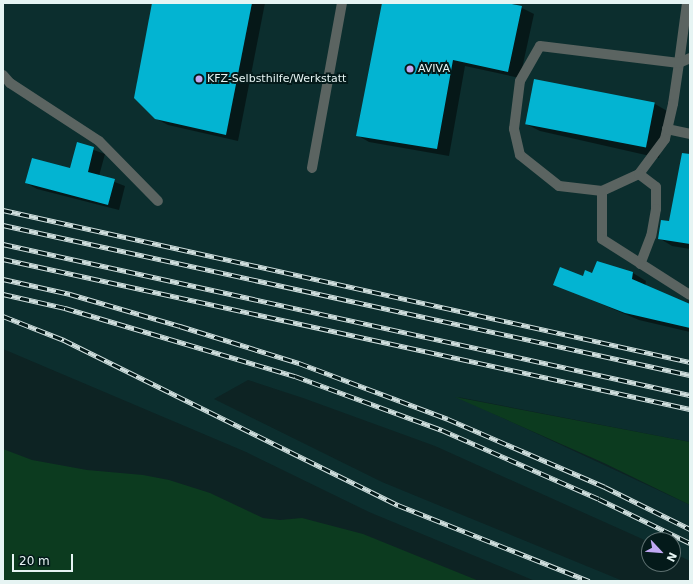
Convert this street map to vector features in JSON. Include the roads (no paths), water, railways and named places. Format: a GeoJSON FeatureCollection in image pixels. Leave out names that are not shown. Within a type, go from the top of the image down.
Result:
{"type":"FeatureCollection","features":[{"type":"Feature","properties":{"kind":"lane"},"geometry":{"type":"LineString","coordinates":[[312,168],[342,3]]}},
{"type":"Feature","properties":{"kind":"lane"},"geometry":{"type":"LineString","coordinates":[[687,3],[679,63],[667,129],[664,139],[639,174],[602,191],[559,186],[520,155],[514,129],[520,80],[540,46],[679,63],[690,58]]}},
{"type":"Feature","properties":{"kind":"lane"},"geometry":{"type":"LineString","coordinates":[[3,75],[10,83],[99,141],[158,201]]}},
{"type":"Feature","properties":{"kind":"lane"},"geometry":{"type":"LineString","coordinates":[[667,129],[690,134]]}},
{"type":"Feature","properties":{"kind":"lane"},"geometry":{"type":"LineString","coordinates":[[639,174],[656,186],[656,209],[651,236],[640,264]]}},
{"type":"Feature","properties":{"kind":"lane"},"geometry":{"type":"LineString","coordinates":[[602,191],[602,239],[690,295]]}},
{"type":"Feature","properties":{"kind":"railway"},"geometry":{"type":"LineString","coordinates":[[3,210],[690,362]]}},
{"type":"Feature","properties":{"kind":"railway"},"geometry":{"type":"LineString","coordinates":[[3,225],[690,375]]}},
{"type":"Feature","properties":{"kind":"railway"},"geometry":{"type":"LineString","coordinates":[[3,244],[690,395]]}},
{"type":"Feature","properties":{"kind":"railway"},"geometry":{"type":"LineString","coordinates":[[3,259],[690,409]]}},
{"type":"Feature","properties":{"kind":"railway"},"geometry":{"type":"LineString","coordinates":[[3,279],[70,294],[299,363],[448,419],[605,487],[690,529]]}},
{"type":"Feature","properties":{"kind":"railway"},"geometry":{"type":"LineString","coordinates":[[3,294],[65,308],[295,376],[442,430],[599,499],[690,543]]}},
{"type":"Feature","properties":{"kind":"railway"},"geometry":{"type":"LineString","coordinates":[[3,316],[64,340],[398,505],[589,581]]}},
{"type":"Feature","properties":{"kind":"place","name":"AVIVA"},"geometry":{"type":"Point","coordinates":[410,69]}},
{"type":"Feature","properties":{"kind":"place","name":"KFZ-Selbsthilfe/Werkstatt"},"geometry":{"type":"Point","coordinates":[199,79]}}]}
